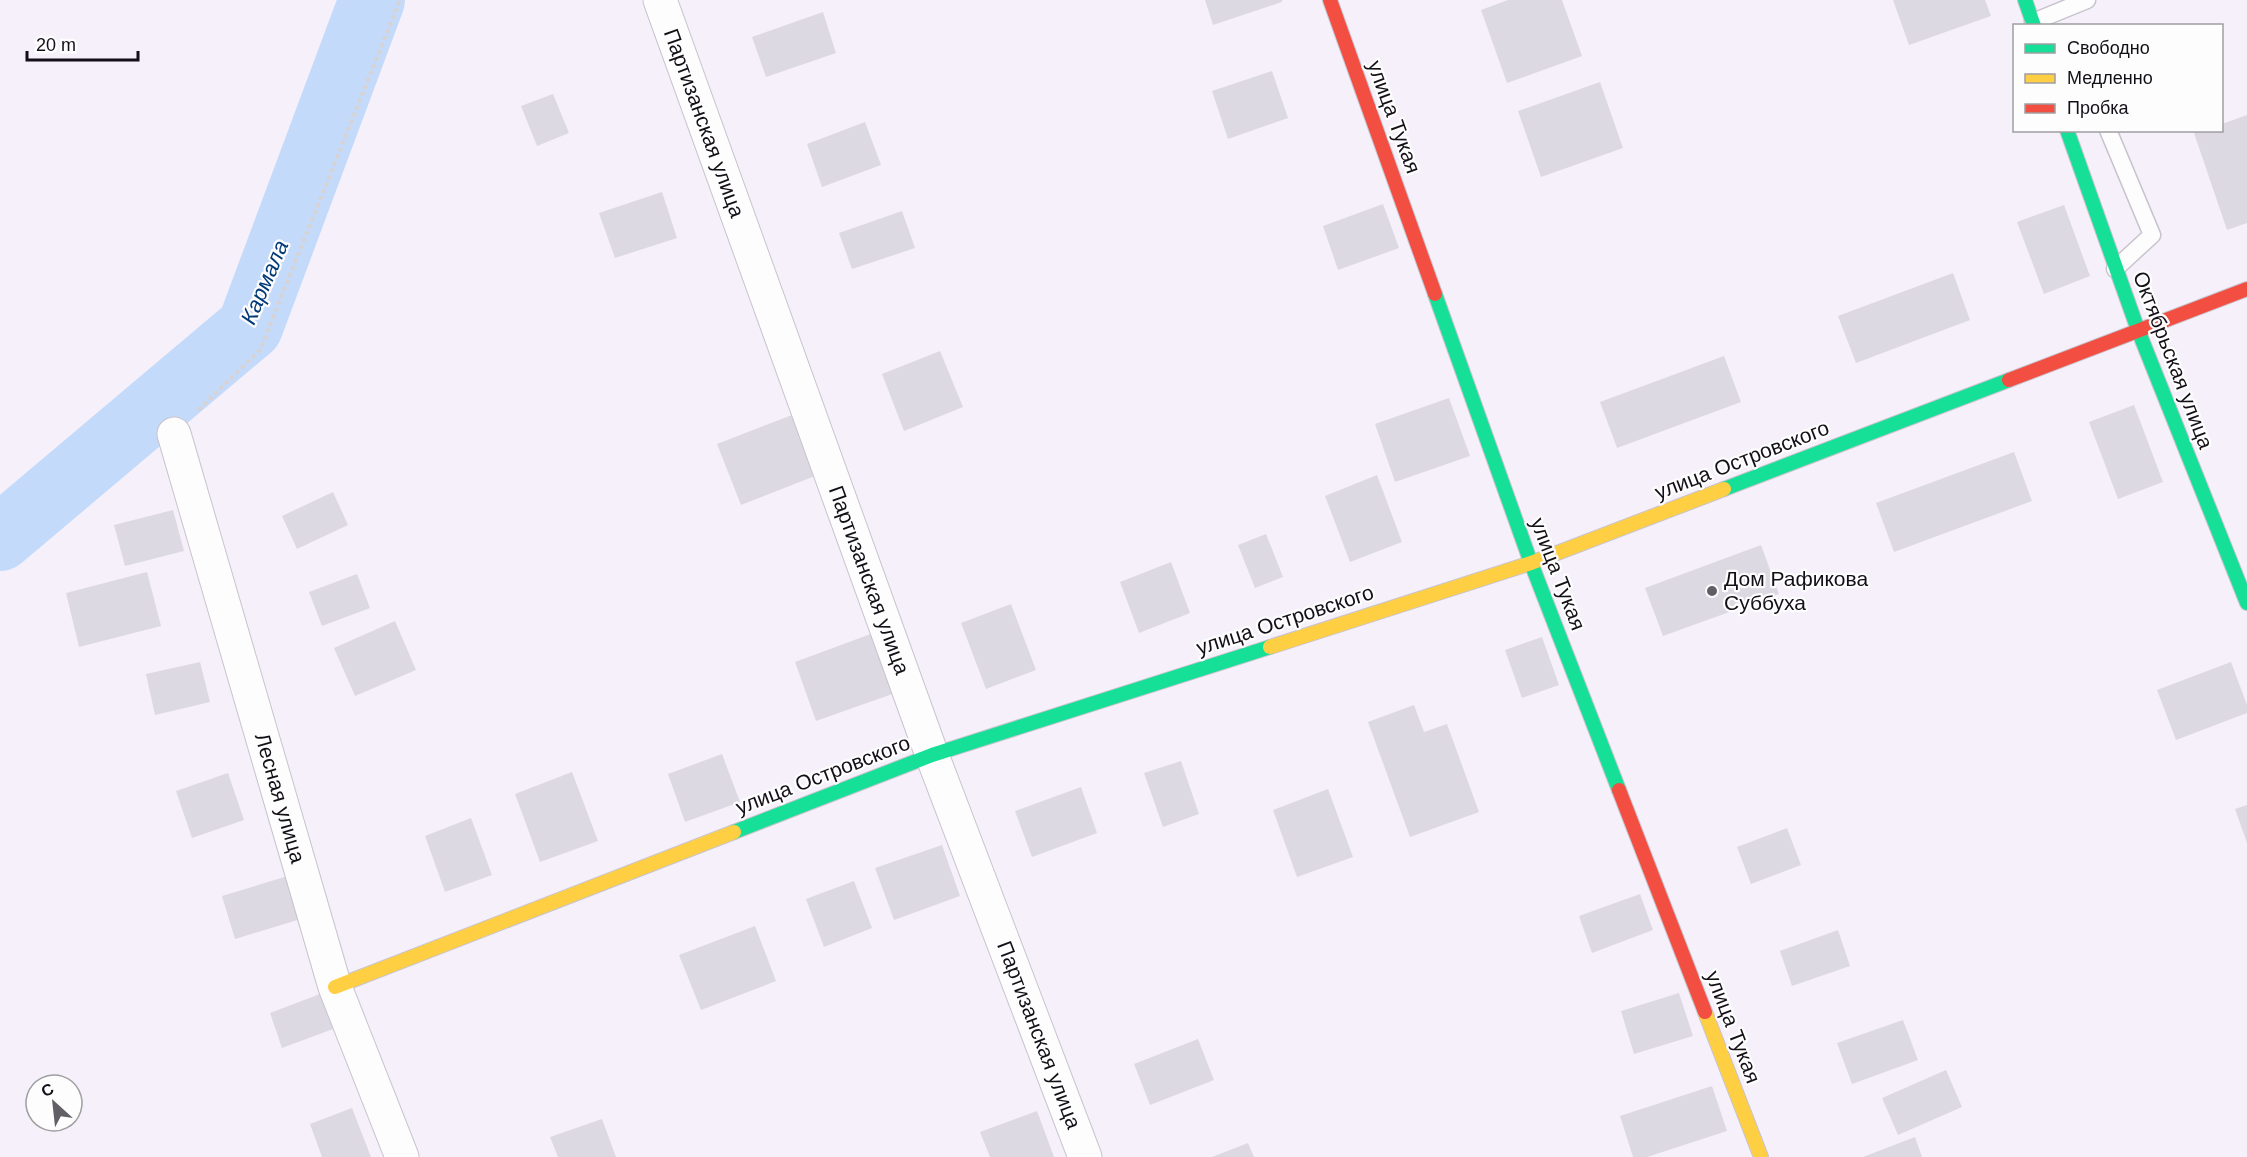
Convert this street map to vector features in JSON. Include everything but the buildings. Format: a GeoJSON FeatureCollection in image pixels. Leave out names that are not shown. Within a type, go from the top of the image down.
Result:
{"type":"FeatureCollection","features":[{"type":"Feature","properties":{"kind":"street","name":"Партизанская улица"},"geometry":{"type":"LineString","coordinates":[[660,0],[932,755],[1085,1157]]}},
{"type":"Feature","properties":{"kind":"street","name":"улица Тукая"},"geometry":{"type":"LineString","coordinates":[[1329,0],[1531,563],[1761,1157]]}},
{"type":"Feature","properties":{"kind":"street"},"geometry":{"type":"LineString","coordinates":[[2025,0],[2034,24]]}},
{"type":"Feature","properties":{"kind":"street","name":"Октябрьская улица"},"geometry":{"type":"LineString","coordinates":[[2068,132],[2138,330],[2247,603]]}},
{"type":"Feature","properties":{"kind":"street","name":"улица Островского"},"geometry":{"type":"LineString","coordinates":[[335,987],[932,755],[1531,563],[2247,289]]}},
{"type":"Feature","properties":{"kind":"street","name":"Лесная улица"},"geometry":{"type":"LineString","coordinates":[[174,434],[335,987],[402,1157]]}},
{"type":"Feature","properties":{"kind":"lane"},"geometry":{"type":"LineString","coordinates":[[2034,24],[2087,0]]}},
{"type":"Feature","properties":{"kind":"lane"},"geometry":{"type":"LineString","coordinates":[[2109,132],[2152,235],[2115,268]]}},
{"type":"Feature","properties":{"kind":"path"},"geometry":{"type":"LineString","coordinates":[[174,434],[260,350],[400,0]]}},
{"type":"Feature","properties":{"kind":"waterway","name":"Кармала"},"geometry":{"type":"LineString","coordinates":[[0,538],[250,327],[372,0]]}},
{"type":"Feature","properties":{"kind":"traffic: fast"},"geometry":{"type":"LineString","coordinates":[[2025,0],[2033,24]]}},
{"type":"Feature","properties":{"kind":"traffic: fast"},"geometry":{"type":"LineString","coordinates":[[2068,132],[2138,330],[2247,603]]}},
{"type":"Feature","properties":{"kind":"traffic: fast"},"geometry":{"type":"LineString","coordinates":[[1435,294],[1531,563],[1619,790]]}},
{"type":"Feature","properties":{"kind":"traffic: fast"},"geometry":{"type":"LineString","coordinates":[[1724,489],[2009,380]]}},
{"type":"Feature","properties":{"kind":"traffic: fast"},"geometry":{"type":"LineString","coordinates":[[734,832],[932,755],[1270,647]]}},
{"type":"Feature","properties":{"kind":"traffic: slow"},"geometry":{"type":"LineString","coordinates":[[1270,647],[1531,563],[1724,489]]}},
{"type":"Feature","properties":{"kind":"traffic: slow"},"geometry":{"type":"LineString","coordinates":[[335,987],[734,832]]}},
{"type":"Feature","properties":{"kind":"traffic: slow"},"geometry":{"type":"LineString","coordinates":[[1705,1012],[1761,1157]]}},
{"type":"Feature","properties":{"kind":"traffic: jam"},"geometry":{"type":"LineString","coordinates":[[1330,0],[1435,294]]}},
{"type":"Feature","properties":{"kind":"traffic: jam"},"geometry":{"type":"LineString","coordinates":[[2009,380],[2247,289]]}},
{"type":"Feature","properties":{"kind":"traffic: jam"},"geometry":{"type":"LineString","coordinates":[[1619,790],[1705,1012]]}},
{"type":"Feature","properties":{"kind":"place","name":"Дом Рафикова Суббуха"},"geometry":{"type":"Point","coordinates":[1712,591]}}]}
